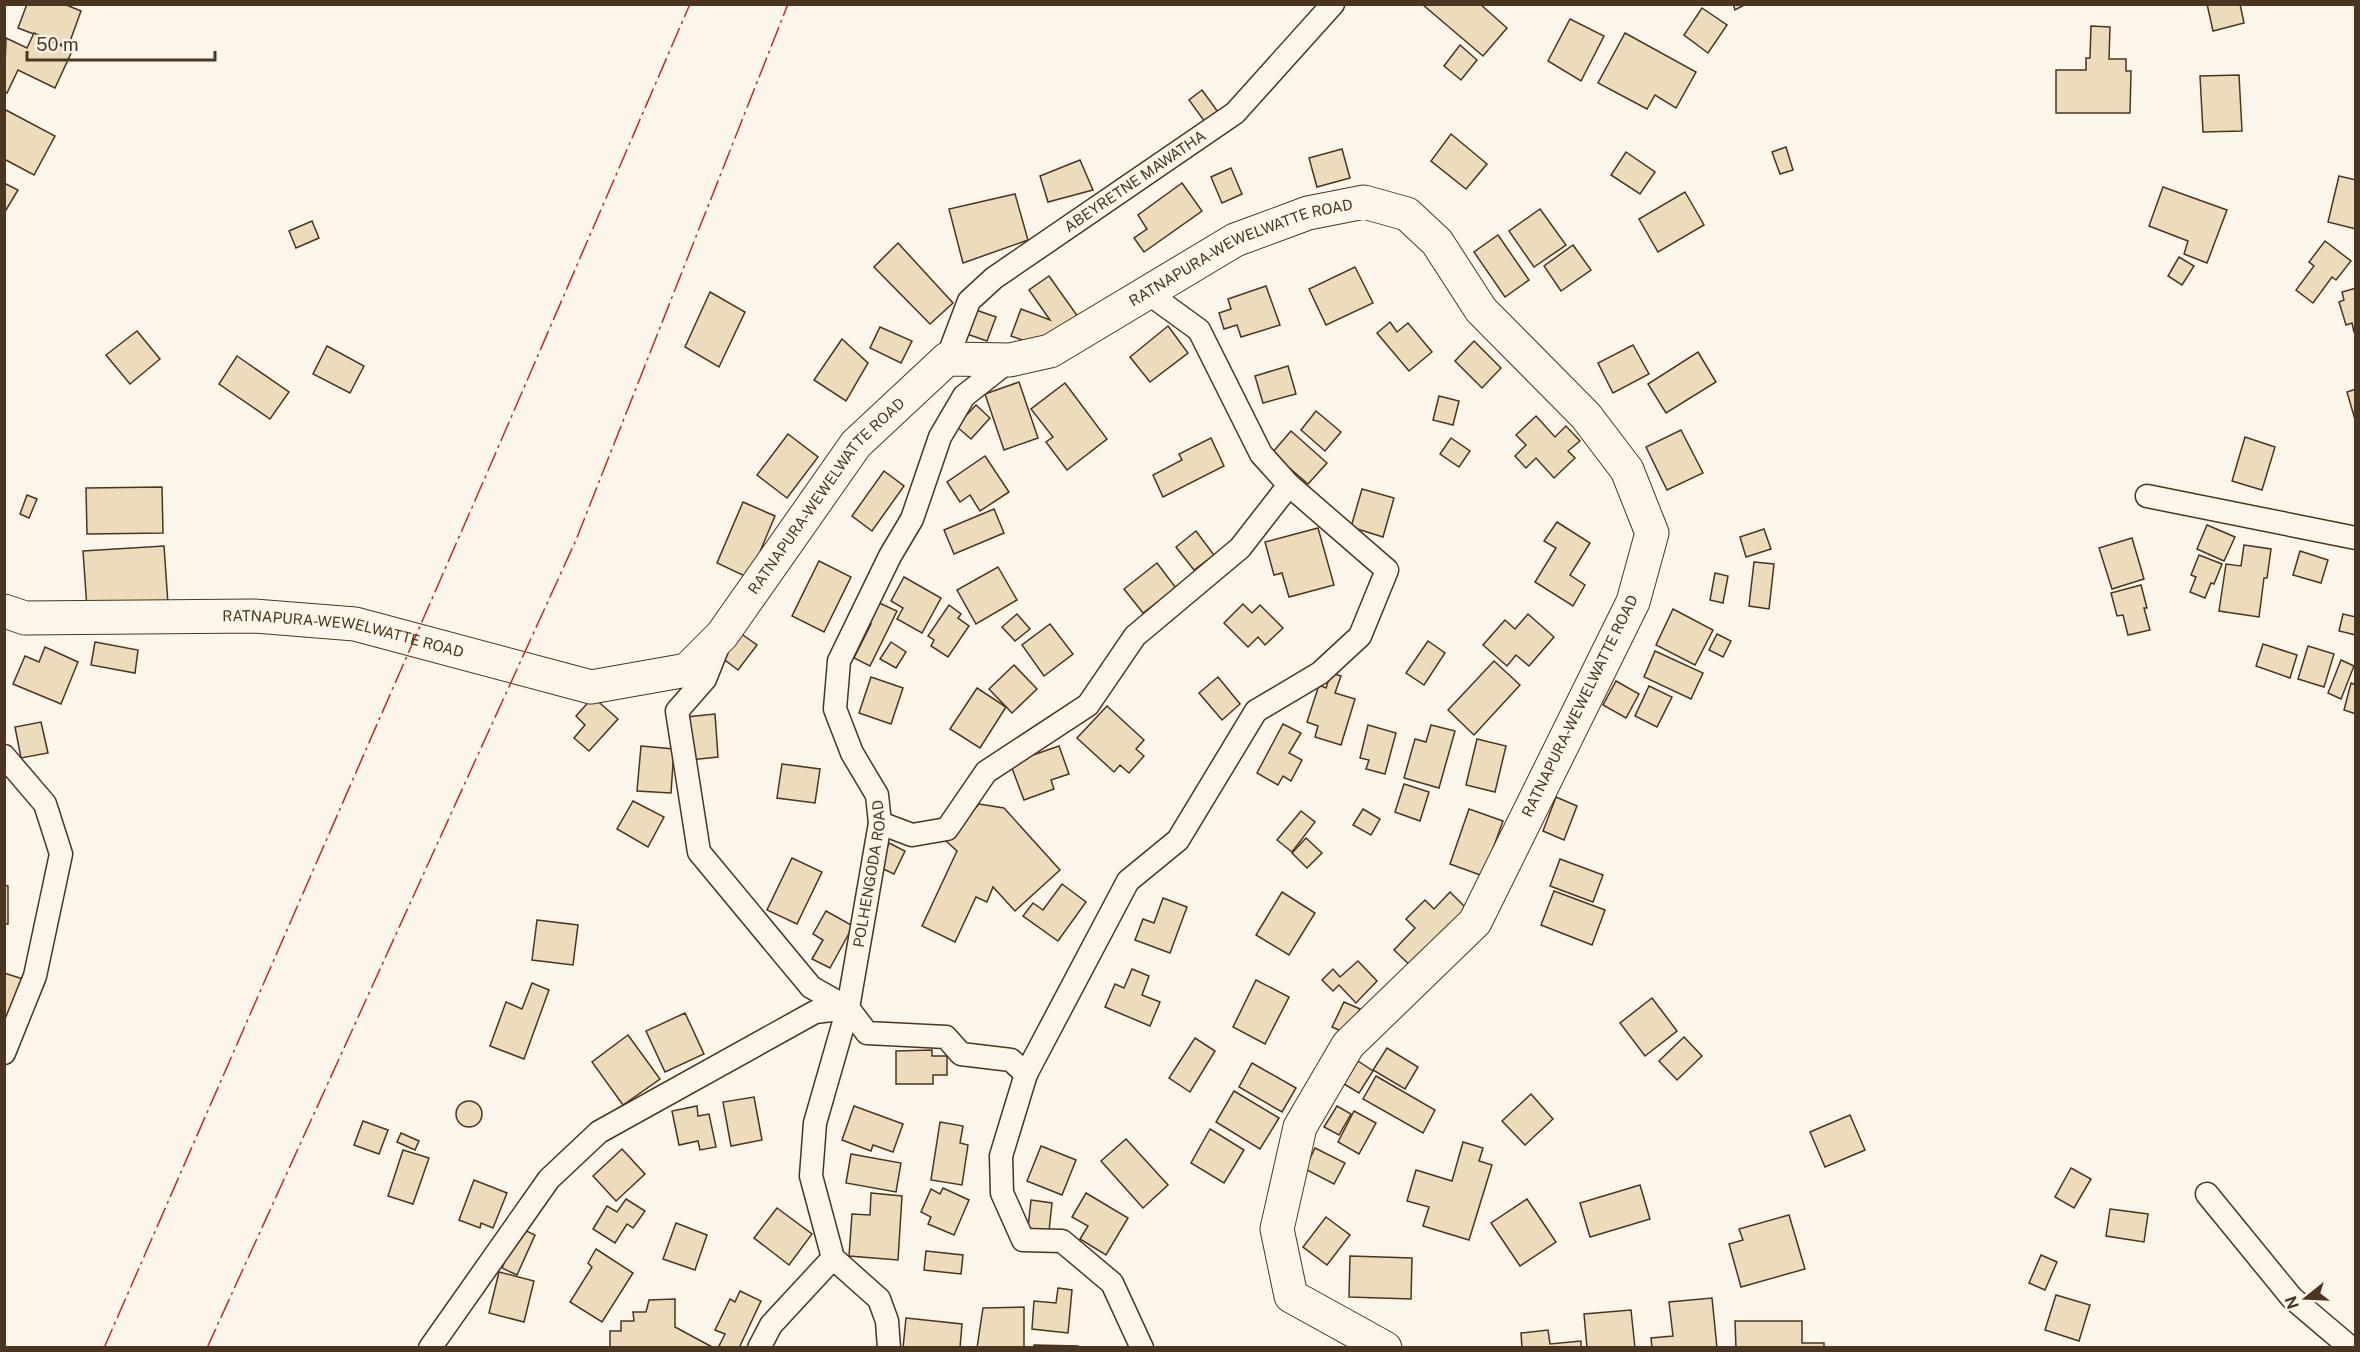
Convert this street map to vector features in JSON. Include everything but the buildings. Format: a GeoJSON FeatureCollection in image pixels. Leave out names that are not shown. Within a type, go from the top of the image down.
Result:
{"type":"FeatureCollection","features":[{"type":"Feature","properties":{"kind":"main road","name":"RATNAPURA-WEWELWATTE ROAD"},"geometry":{"type":"LineString","coordinates":[[4,611],[25,618],[254,616],[355,624],[591,687],[687,670],[722,635],[856,444],[947,359],[1010,360],[1050,351],[1234,240],[1308,213],[1364,202],[1407,214],[1437,242],[1481,310],[1586,416],[1627,470],[1652,533],[1633,602],[1475,922],[1348,1046],[1300,1126],[1276,1229],[1291,1296],[1385,1347]]}},
{"type":"Feature","properties":{"kind":"street","name":"ABEYRETNE MAWATHA"},"geometry":{"type":"LineString","coordinates":[[947,359],[969,301],[994,278],[1235,113],[1333,4]]}},
{"type":"Feature","properties":{"kind":"street"},"geometry":{"type":"LineString","coordinates":[[1142,1347],[1112,1283],[1062,1241],[1023,1240],[1002,1193],[1001,1156],[1026,1074],[1128,880],[1178,840],[1256,711],[1320,673],[1360,636],[1387,570],[1289,484],[1261,454],[1199,330],[1148,293]]}},
{"type":"Feature","properties":{"kind":"street","name":"POLHENGODA ROAD"},"geometry":{"type":"LineString","coordinates":[[833,1258],[811,1176],[815,1123],[848,1008],[880,823],[877,795],[852,753],[835,709],[839,661],[890,556],[912,519],[940,437],[964,396],[1010,360]]}},
{"type":"Feature","properties":{"kind":"street"},"geometry":{"type":"LineString","coordinates":[[880,823],[912,835],[947,829],[986,772],[1088,705],[1135,636],[1240,548],[1289,484]]}},
{"type":"Feature","properties":{"kind":"street"},"geometry":{"type":"LineString","coordinates":[[2147,496],[2355,538]]}},
{"type":"Feature","properties":{"kind":"street"},"geometry":{"type":"LineString","coordinates":[[722,635],[705,679],[677,711],[699,852],[811,987],[848,1008],[867,1034],[946,1037],[961,1054],[1011,1060],[1026,1074]]}},
{"type":"Feature","properties":{"kind":"street"},"geometry":{"type":"LineString","coordinates":[[4,756],[45,804],[61,854],[35,976],[4,1053]]}},
{"type":"Feature","properties":{"kind":"street"},"geometry":{"type":"LineString","coordinates":[[430,1347],[549,1179],[599,1132],[815,1012],[848,1008]]}},
{"type":"Feature","properties":{"kind":"street"},"geometry":{"type":"LineString","coordinates":[[2207,1194],[2292,1298],[2351,1347]]}},
{"type":"Feature","properties":{"kind":"street"},"geometry":{"type":"LineString","coordinates":[[759,1347],[771,1324],[833,1258],[879,1299],[886,1321],[889,1347]]}},
{"type":"Feature","properties":{"kind":"power"},"geometry":{"type":"LineString","coordinates":[[104,1348],[690,4]]}},
{"type":"Feature","properties":{"kind":"power"},"geometry":{"type":"LineString","coordinates":[[207,1348],[576,540],[788,4]]}}]}
